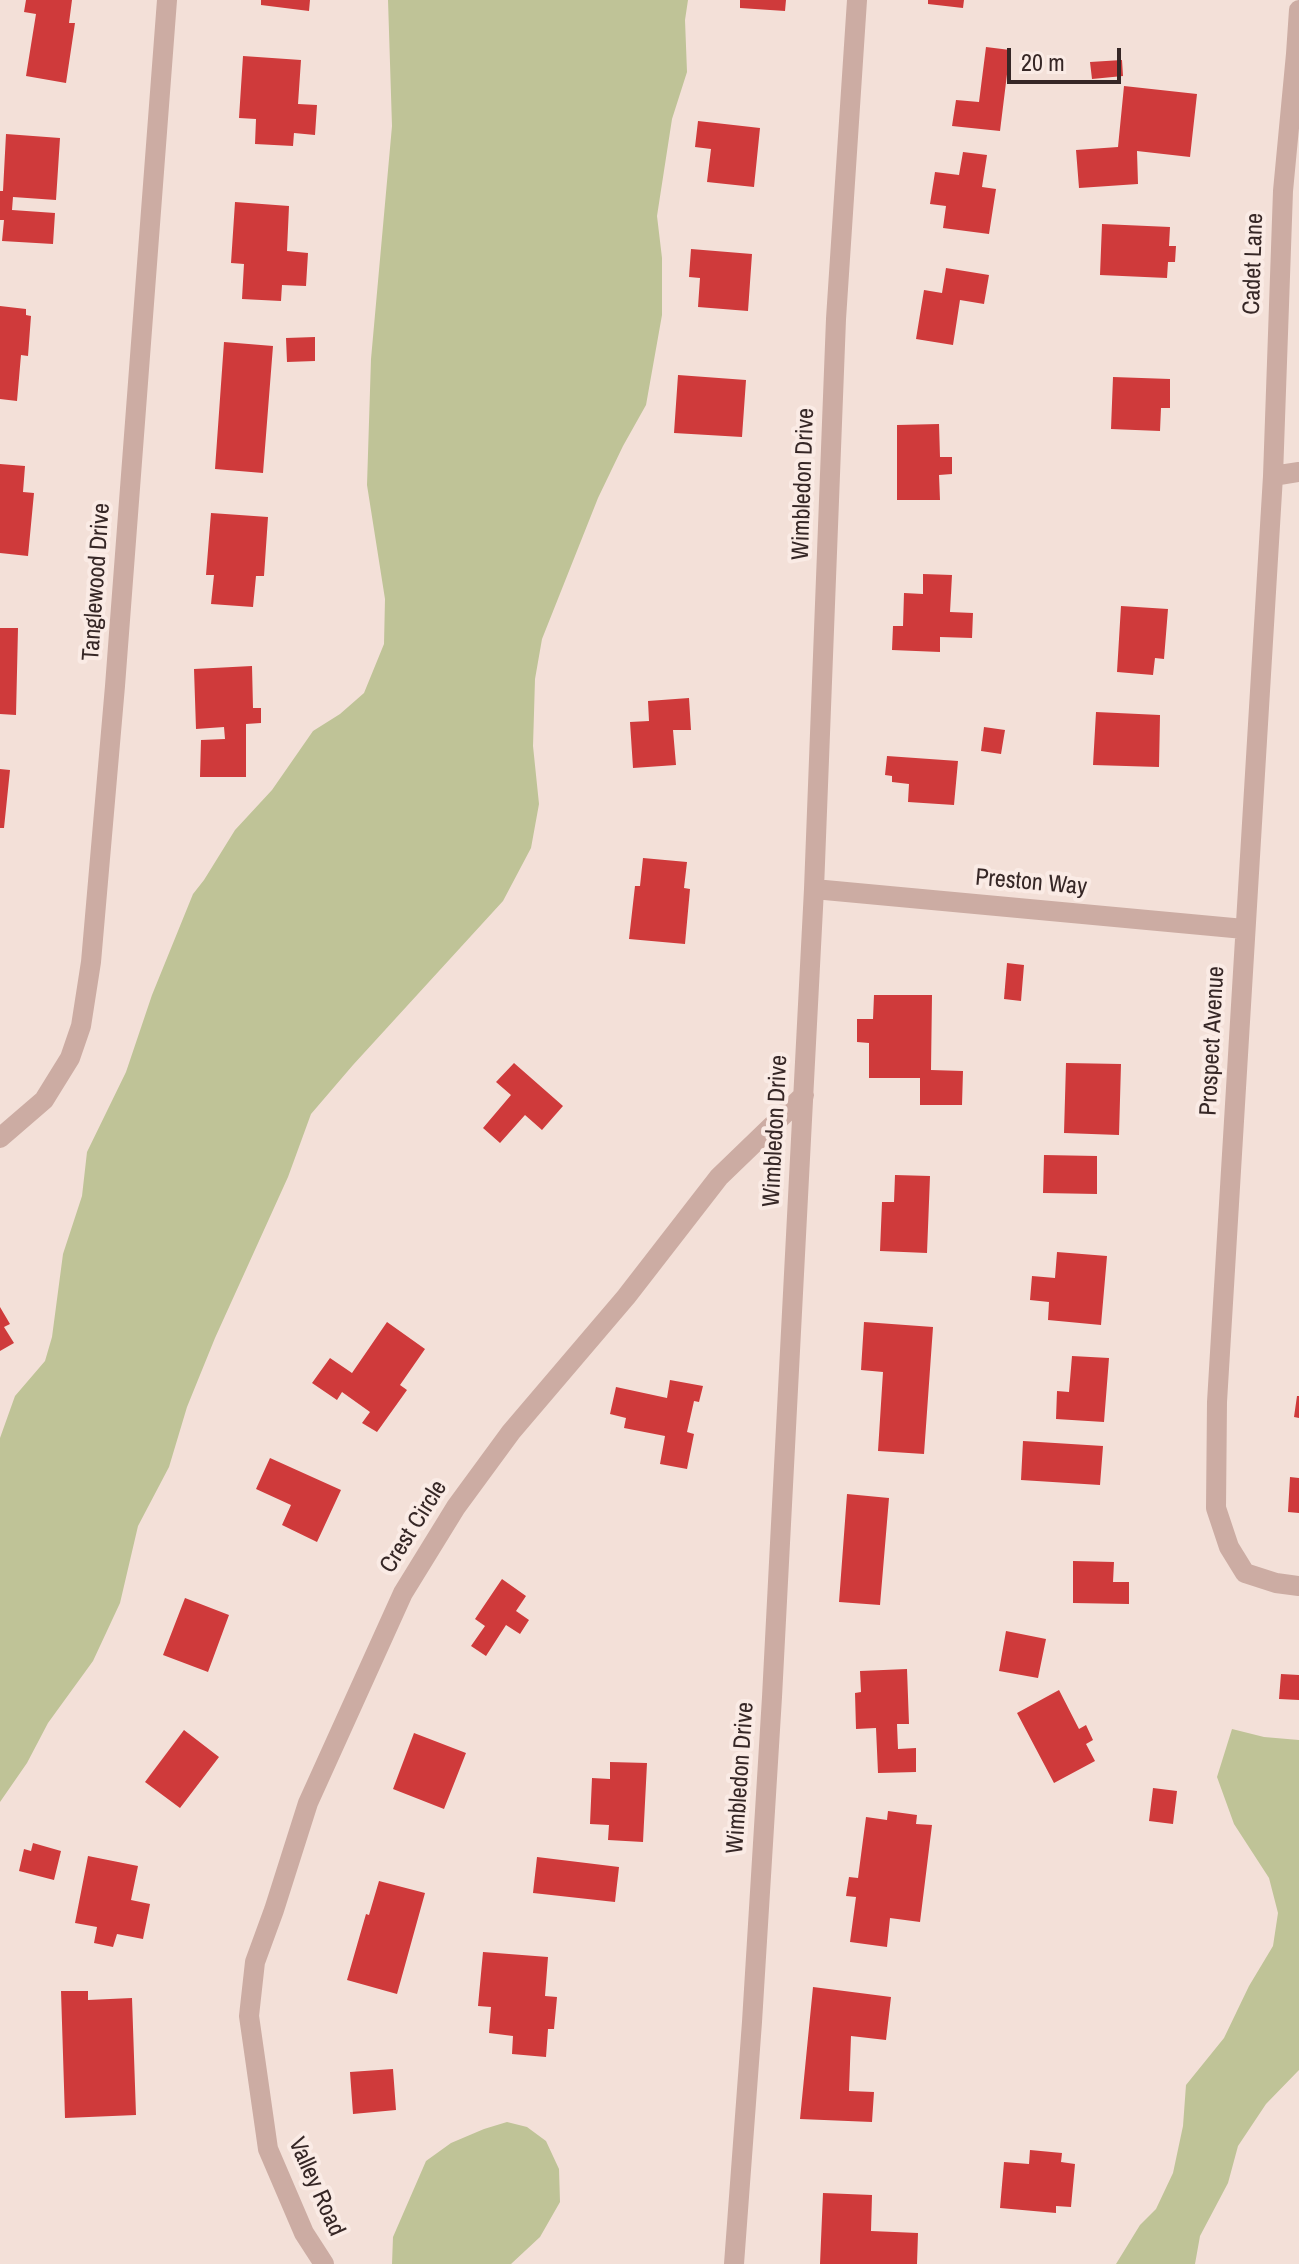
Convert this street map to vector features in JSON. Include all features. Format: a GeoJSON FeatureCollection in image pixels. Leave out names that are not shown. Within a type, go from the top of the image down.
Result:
{"type":"FeatureCollection","features":[{"type":"Feature","properties":{"kind":"street","name":"Tanglewood Drive"},"geometry":{"type":"LineString","coordinates":[[0,1138],[44,1100],[70,1058],[81,1026],[91,962],[167,0]]}},
{"type":"Feature","properties":{"kind":"street","name":"Wimbledon Drive"},"geometry":{"type":"LineString","coordinates":[[734,2264],[772,1697],[814,889],[836,319],[857,0]]}},
{"type":"Feature","properties":{"kind":"street","name":"Cadet Lane"},"geometry":{"type":"LineString","coordinates":[[1273,476],[1283,191],[1298,54],[1299,10]]}},
{"type":"Feature","properties":{"kind":"street"},"geometry":{"type":"LineString","coordinates":[[1273,476],[1299,472]]}},
{"type":"Feature","properties":{"kind":"street","name":"Prospect Avenue"},"geometry":{"type":"LineString","coordinates":[[1273,476],[1217,1402],[1216,1508],[1229,1547],[1245,1573],[1276,1583],[1299,1586]]}},
{"type":"Feature","properties":{"kind":"street","name":"Preston Way"},"geometry":{"type":"LineString","coordinates":[[814,889],[1244,929]]}},
{"type":"Feature","properties":{"kind":"street","name":"Crest Circle"},"geometry":{"type":"LineString","coordinates":[[257,2082],[249,2016],[255,1962],[308,1803],[403,1593],[456,1507],[511,1432],[626,1297],[719,1177],[804,1095]]}},
{"type":"Feature","properties":{"kind":"street","name":"Valley Road"},"geometry":{"type":"LineString","coordinates":[[257,2082],[268,2149],[304,2233],[324,2264]]}},
{"type":"Feature","properties":{"kind":"green space"},"geometry":{"type":"Polygon","coordinates":[[[388,0],[688,0],[685,20],[687,72],[672,119],[657,216],[662,258],[662,315],[646,405],[598,498],[542,639],[535,679],[533,746],[539,804],[531,848],[503,901],[311,1114],[288,1177],[187,1407],[169,1467],[138,1526],[120,1603],[93,1661],[48,1723],[27,1763],[0,1802],[0,1438],[15,1396],[45,1361],[52,1337],[63,1254],[82,1196],[87,1152],[126,1072],[152,995],[193,894],[235,830],[272,790],[313,731],[340,714],[364,693],[384,644],[385,599],[367,485],[371,359],[392,126],[388,0]]]}},
{"type":"Feature","properties":{"kind":"green space"},"geometry":{"type":"Polygon","coordinates":[[[1232,1729],[1264,1737],[1299,1740],[1299,2070],[1266,2104],[1238,2146],[1228,2183],[1200,2236],[1195,2264],[1116,2264],[1140,2225],[1156,2209],[1173,2173],[1183,2126],[1186,2085],[1224,2038],[1273,1946],[1278,1913],[1269,1878],[1234,1824],[1217,1777],[1232,1729]]]}},
{"type":"Feature","properties":{"kind":"green space"},"geometry":{"type":"Polygon","coordinates":[[[507,2122],[527,2127],[546,2141],[559,2169],[560,2202],[540,2237],[511,2264],[392,2264],[393,2237],[426,2161],[451,2143],[507,2122]]]}},
{"type":"Feature","properties":{"kind":"building"},"geometry":{"type":"Polygon","coordinates":[[[26,0],[72,0],[69,23],[75,23],[66,83],[26,76],[36,14],[24,12],[26,0]]]}},
{"type":"Feature","properties":{"kind":"building"},"geometry":{"type":"Polygon","coordinates":[[[261,0],[310,0],[309,11],[261,5],[261,0]]]}},
{"type":"Feature","properties":{"kind":"building"},"geometry":{"type":"Polygon","coordinates":[[[740,0],[786,0],[785,11],[740,8],[740,0]]]}},
{"type":"Feature","properties":{"kind":"building"},"geometry":{"type":"Polygon","coordinates":[[[928,0],[964,0],[963,8],[928,4],[928,0]]]}},
{"type":"Feature","properties":{"kind":"building"},"geometry":{"type":"Polygon","coordinates":[[[986,47],[1010,50],[1000,131],[952,126],[956,100],[979,102],[986,47]]]}},
{"type":"Feature","properties":{"kind":"building"},"geometry":{"type":"Polygon","coordinates":[[[243,56],[301,60],[298,104],[317,105],[315,135],[294,133],[293,146],[255,144],[256,119],[239,118],[243,56]]]}},
{"type":"Feature","properties":{"kind":"building"},"geometry":{"type":"Polygon","coordinates":[[[1122,60],[1123,76],[1092,79],[1090,62],[1122,60]]]}},
{"type":"Feature","properties":{"kind":"building"},"geometry":{"type":"Polygon","coordinates":[[[1124,86],[1197,94],[1190,157],[1137,151],[1138,184],[1079,188],[1076,150],[1118,147],[1124,86]]]}},
{"type":"Feature","properties":{"kind":"building"},"geometry":{"type":"Polygon","coordinates":[[[698,121],[760,128],[754,187],[707,182],[711,149],[695,147],[698,121]]]}},
{"type":"Feature","properties":{"kind":"building"},"geometry":{"type":"Polygon","coordinates":[[[6,134],[60,138],[56,200],[13,197],[12,210],[55,213],[53,244],[2,241],[4,220],[0,220],[0,191],[3,191],[6,134]]]}},
{"type":"Feature","properties":{"kind":"building"},"geometry":{"type":"Polygon","coordinates":[[[963,152],[987,155],[982,187],[996,189],[989,234],[943,228],[946,206],[930,204],[935,172],[959,175],[963,152]]]}},
{"type":"Feature","properties":{"kind":"building"},"geometry":{"type":"Polygon","coordinates":[[[235,202],[289,206],[287,251],[308,253],[306,286],[282,285],[281,301],[242,299],[244,264],[231,263],[235,202]]]}},
{"type":"Feature","properties":{"kind":"building"},"geometry":{"type":"Polygon","coordinates":[[[1102,224],[1170,227],[1169,246],[1176,246],[1175,262],[1168,262],[1167,278],[1100,275],[1102,224]]]}},
{"type":"Feature","properties":{"kind":"building"},"geometry":{"type":"Polygon","coordinates":[[[691,249],[752,254],[748,311],[698,307],[700,278],[689,277],[691,249]]]}},
{"type":"Feature","properties":{"kind":"building"},"geometry":{"type":"Polygon","coordinates":[[[946,268],[989,275],[984,304],[960,300],[953,345],[916,339],[924,290],[942,293],[946,268]]]}},
{"type":"Feature","properties":{"kind":"building"},"geometry":{"type":"Polygon","coordinates":[[[0,306],[26,309],[26,315],[31,316],[28,356],[21,355],[17,401],[0,399],[0,306]]]}},
{"type":"Feature","properties":{"kind":"building"},"geometry":{"type":"Polygon","coordinates":[[[315,337],[315,361],[287,362],[286,338],[315,337]]]}},
{"type":"Feature","properties":{"kind":"building"},"geometry":{"type":"Polygon","coordinates":[[[224,342],[273,346],[263,473],[215,469],[224,342]]]}},
{"type":"Feature","properties":{"kind":"building"},"geometry":{"type":"Polygon","coordinates":[[[678,375],[746,380],[742,437],[674,433],[678,375]]]}},
{"type":"Feature","properties":{"kind":"building"},"geometry":{"type":"Polygon","coordinates":[[[1113,377],[1170,379],[1170,408],[1161,408],[1160,431],[1111,429],[1113,377]]]}},
{"type":"Feature","properties":{"kind":"building"},"geometry":{"type":"Polygon","coordinates":[[[939,424],[940,457],[952,457],[952,474],[939,475],[940,500],[897,500],[897,425],[939,424]]]}},
{"type":"Feature","properties":{"kind":"building"},"geometry":{"type":"Polygon","coordinates":[[[0,464],[25,466],[23,492],[34,493],[28,556],[0,553],[0,464]]]}},
{"type":"Feature","properties":{"kind":"building"},"geometry":{"type":"Polygon","coordinates":[[[211,513],[268,517],[264,576],[256,576],[253,607],[211,604],[214,575],[206,575],[211,513]]]}},
{"type":"Feature","properties":{"kind":"building"},"geometry":{"type":"Polygon","coordinates":[[[923,574],[952,575],[950,612],[973,613],[972,638],[940,637],[940,652],[892,650],[893,626],[903,626],[904,593],[923,594],[923,574]]]}},
{"type":"Feature","properties":{"kind":"building"},"geometry":{"type":"Polygon","coordinates":[[[1121,606],[1168,609],[1164,659],[1155,658],[1153,675],[1117,672],[1121,606]]]}},
{"type":"Feature","properties":{"kind":"building"},"geometry":{"type":"Polygon","coordinates":[[[0,628],[18,628],[16,715],[0,714],[0,628]]]}},
{"type":"Feature","properties":{"kind":"building"},"geometry":{"type":"Polygon","coordinates":[[[252,666],[253,708],[261,708],[261,723],[246,724],[246,777],[200,777],[201,740],[225,739],[224,727],[196,729],[194,669],[252,666]]]}},
{"type":"Feature","properties":{"kind":"building"},"geometry":{"type":"Polygon","coordinates":[[[689,698],[691,730],[673,730],[676,765],[633,768],[630,722],[649,721],[648,701],[689,698]]]}},
{"type":"Feature","properties":{"kind":"building"},"geometry":{"type":"Polygon","coordinates":[[[1096,712],[1160,715],[1159,767],[1093,765],[1096,712]]]}},
{"type":"Feature","properties":{"kind":"building"},"geometry":{"type":"Polygon","coordinates":[[[984,727],[1005,730],[1001,754],[981,751],[984,727]]]}},
{"type":"Feature","properties":{"kind":"building"},"geometry":{"type":"Polygon","coordinates":[[[887,756],[958,761],[954,805],[908,802],[909,784],[892,782],[892,776],[885,775],[887,756]]]}},
{"type":"Feature","properties":{"kind":"building"},"geometry":{"type":"Polygon","coordinates":[[[0,769],[10,770],[4,828],[0,828],[0,769]]]}},
{"type":"Feature","properties":{"kind":"building"},"geometry":{"type":"Polygon","coordinates":[[[643,858],[687,862],[684,888],[690,889],[685,944],[629,939],[635,886],[640,886],[643,858]]]}},
{"type":"Feature","properties":{"kind":"building"},"geometry":{"type":"Polygon","coordinates":[[[1007,963],[1024,965],[1021,1001],[1004,999],[1007,963]]]}},
{"type":"Feature","properties":{"kind":"building"},"geometry":{"type":"Polygon","coordinates":[[[874,995],[932,995],[931,1070],[963,1071],[962,1105],[920,1105],[920,1078],[869,1078],[869,1043],[857,1042],[857,1019],[873,1019],[874,995]]]}},
{"type":"Feature","properties":{"kind":"building"},"geometry":{"type":"Polygon","coordinates":[[[514,1063],[563,1106],[542,1130],[525,1115],[500,1143],[483,1128],[511,1095],[496,1082],[514,1063]]]}},
{"type":"Feature","properties":{"kind":"building"},"geometry":{"type":"Polygon","coordinates":[[[1066,1063],[1121,1064],[1119,1135],[1064,1133],[1066,1063]]]}},
{"type":"Feature","properties":{"kind":"building"},"geometry":{"type":"Polygon","coordinates":[[[1044,1155],[1097,1156],[1097,1194],[1043,1193],[1044,1155]]]}},
{"type":"Feature","properties":{"kind":"building"},"geometry":{"type":"Polygon","coordinates":[[[895,1175],[930,1176],[927,1253],[880,1251],[882,1202],[894,1202],[895,1175]]]}},
{"type":"Feature","properties":{"kind":"building"},"geometry":{"type":"Polygon","coordinates":[[[1057,1252],[1107,1256],[1101,1325],[1048,1320],[1049,1302],[1030,1300],[1032,1276],[1055,1278],[1057,1252]]]}},
{"type":"Feature","properties":{"kind":"building"},"geometry":{"type":"Polygon","coordinates":[[[0,1307],[10,1324],[4,1327],[14,1343],[0,1351],[0,1307]]]}},
{"type":"Feature","properties":{"kind":"building"},"geometry":{"type":"Polygon","coordinates":[[[387,1322],[425,1349],[400,1385],[407,1390],[377,1432],[362,1423],[370,1412],[342,1392],[337,1400],[312,1383],[330,1358],[352,1373],[387,1322]]]}},
{"type":"Feature","properties":{"kind":"building"},"geometry":{"type":"Polygon","coordinates":[[[864,1322],[933,1327],[924,1454],[878,1451],[883,1372],[861,1370],[864,1322]]]}},
{"type":"Feature","properties":{"kind":"building"},"geometry":{"type":"Polygon","coordinates":[[[1072,1356],[1109,1358],[1104,1422],[1056,1419],[1057,1391],[1069,1392],[1072,1356]]]}},
{"type":"Feature","properties":{"kind":"building"},"geometry":{"type":"Polygon","coordinates":[[[670,1380],[703,1386],[699,1402],[694,1401],[687,1432],[694,1434],[687,1469],[660,1464],[665,1436],[624,1428],[626,1418],[610,1414],[616,1387],[667,1398],[670,1380]]]}},
{"type":"Feature","properties":{"kind":"building"},"geometry":{"type":"Polygon","coordinates":[[[1299,1396],[1299,1418],[1294,1417],[1299,1396]]]}},
{"type":"Feature","properties":{"kind":"building"},"geometry":{"type":"Polygon","coordinates":[[[1023,1441],[1103,1446],[1100,1485],[1021,1480],[1023,1441]]]}},
{"type":"Feature","properties":{"kind":"building"},"geometry":{"type":"Polygon","coordinates":[[[270,1458],[341,1490],[317,1542],[282,1525],[291,1505],[256,1489],[270,1458]]]}},
{"type":"Feature","properties":{"kind":"building"},"geometry":{"type":"Polygon","coordinates":[[[1290,1477],[1299,1478],[1299,1513],[1288,1512],[1290,1477]]]}},
{"type":"Feature","properties":{"kind":"building"},"geometry":{"type":"Polygon","coordinates":[[[847,1494],[889,1498],[880,1605],[839,1602],[847,1494]]]}},
{"type":"Feature","properties":{"kind":"building"},"geometry":{"type":"Polygon","coordinates":[[[1073,1561],[1114,1562],[1113,1582],[1129,1582],[1129,1604],[1073,1603],[1073,1561]]]}},
{"type":"Feature","properties":{"kind":"building"},"geometry":{"type":"Polygon","coordinates":[[[502,1579],[526,1596],[516,1611],[529,1620],[520,1634],[506,1625],[486,1656],[471,1646],[485,1626],[475,1619],[502,1579]]]}},
{"type":"Feature","properties":{"kind":"building"},"geometry":{"type":"Polygon","coordinates":[[[185,1598],[229,1615],[208,1672],[163,1655],[185,1598]]]}},
{"type":"Feature","properties":{"kind":"building"},"geometry":{"type":"Polygon","coordinates":[[[1006,1631],[1046,1639],[1038,1678],[999,1671],[1006,1631]]]}},
{"type":"Feature","properties":{"kind":"building"},"geometry":{"type":"Polygon","coordinates":[[[907,1669],[909,1724],[897,1724],[898,1749],[916,1748],[916,1772],[878,1773],[876,1728],[856,1729],[855,1693],[861,1692],[860,1671],[907,1669]]]}},
{"type":"Feature","properties":{"kind":"building"},"geometry":{"type":"Polygon","coordinates":[[[1281,1674],[1299,1675],[1299,1700],[1279,1699],[1281,1674]]]}},
{"type":"Feature","properties":{"kind":"building"},"geometry":{"type":"Polygon","coordinates":[[[1059,1690],[1079,1729],[1086,1725],[1093,1740],[1086,1744],[1095,1761],[1054,1783],[1017,1713],[1059,1690]]]}},
{"type":"Feature","properties":{"kind":"building"},"geometry":{"type":"Polygon","coordinates":[[[184,1730],[219,1757],[180,1808],[145,1782],[184,1730]]]}},
{"type":"Feature","properties":{"kind":"building"},"geometry":{"type":"Polygon","coordinates":[[[414,1733],[466,1753],[444,1809],[393,1789],[414,1733]]]}},
{"type":"Feature","properties":{"kind":"building"},"geometry":{"type":"Polygon","coordinates":[[[610,1762],[647,1763],[643,1842],[608,1840],[609,1825],[590,1824],[592,1778],[610,1779],[610,1762]]]}},
{"type":"Feature","properties":{"kind":"building"},"geometry":{"type":"Polygon","coordinates":[[[1153,1788],[1177,1791],[1173,1824],[1149,1821],[1153,1788]]]}},
{"type":"Feature","properties":{"kind":"building"},"geometry":{"type":"Polygon","coordinates":[[[888,1811],[917,1815],[916,1824],[932,1825],[920,1922],[890,1918],[887,1947],[850,1942],[856,1897],[846,1896],[849,1877],[858,1878],[866,1817],[887,1820],[888,1811]]]}},
{"type":"Feature","properties":{"kind":"building"},"geometry":{"type":"Polygon","coordinates":[[[33,1843],[61,1851],[54,1880],[19,1871],[24,1849],[31,1851],[33,1843]]]}},
{"type":"Feature","properties":{"kind":"building"},"geometry":{"type":"Polygon","coordinates":[[[88,1856],[138,1866],[131,1900],[150,1904],[143,1939],[117,1934],[113,1947],[94,1943],[97,1927],[75,1923],[88,1856]]]}},
{"type":"Feature","properties":{"kind":"building"},"geometry":{"type":"Polygon","coordinates":[[[537,1857],[619,1867],[615,1902],[533,1893],[537,1857]]]}},
{"type":"Feature","properties":{"kind":"building"},"geometry":{"type":"Polygon","coordinates":[[[379,1881],[425,1893],[397,1994],[347,1980],[379,1881]]]}},
{"type":"Feature","properties":{"kind":"building"},"geometry":{"type":"Polygon","coordinates":[[[483,1952],[548,1957],[545,1996],[557,1997],[554,2029],[548,2029],[546,2057],[512,2054],[513,2036],[489,2033],[491,2007],[478,2006],[483,1952]]]}},
{"type":"Feature","properties":{"kind":"building"},"geometry":{"type":"Polygon","coordinates":[[[813,1987],[891,1997],[886,2040],[851,2036],[849,2091],[874,2092],[872,2122],[800,2119],[813,1987]]]}},
{"type":"Feature","properties":{"kind":"building"},"geometry":{"type":"Polygon","coordinates":[[[61,1991],[88,1991],[88,2000],[132,1998],[136,2115],[65,2118],[61,1991]]]}},
{"type":"Feature","properties":{"kind":"building"},"geometry":{"type":"Polygon","coordinates":[[[393,2069],[396,2110],[353,2114],[350,2072],[393,2069]]]}},
{"type":"Feature","properties":{"kind":"building"},"geometry":{"type":"Polygon","coordinates":[[[1030,2150],[1062,2153],[1061,2162],[1075,2164],[1071,2207],[1056,2206],[1056,2213],[1000,2208],[1004,2162],[1029,2164],[1030,2150]]]}},
{"type":"Feature","properties":{"kind":"building"},"geometry":{"type":"Polygon","coordinates":[[[823,2193],[872,2195],[871,2231],[918,2233],[917,2264],[820,2264],[823,2193]]]}}]}
